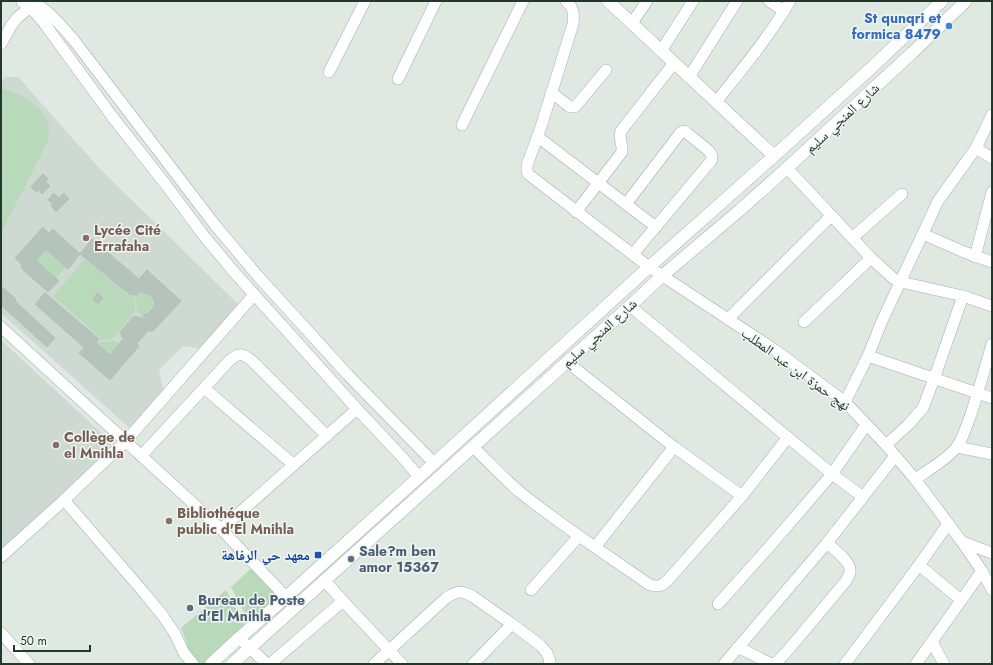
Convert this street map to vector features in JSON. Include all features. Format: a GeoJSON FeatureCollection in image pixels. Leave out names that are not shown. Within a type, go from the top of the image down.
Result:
{"type":"FeatureCollection","features":[{"type":"Feature","properties":{"kind":"main road"},"geometry":{"type":"LineString","coordinates":[[608,1],[774,156]]}},
{"type":"Feature","properties":{"kind":"main road","name":"شارع المنجي سليم"},"geometry":{"type":"LineString","coordinates":[[211,664],[869,70],[942,1]]}},
{"type":"Feature","properties":{"kind":"main road","name":"شارع المنجي سليم"},"geometry":{"type":"LineString","coordinates":[[232,664],[662,276],[787,168],[966,1]]}},
{"type":"Feature","properties":{"kind":"street"},"geometry":{"type":"LineString","coordinates":[[329,72],[365,1]]}},
{"type":"Feature","properties":{"kind":"street"},"geometry":{"type":"LineString","coordinates":[[398,78],[436,1]]}},
{"type":"Feature","properties":{"kind":"street"},"geometry":{"type":"LineString","coordinates":[[462,125],[523,1]]}},
{"type":"Feature","properties":{"kind":"street","name":"نهج حمزة ابن عبد المطلب"},"geometry":{"type":"LineString","coordinates":[[566,1],[573,10],[573,24],[538,137],[527,165],[528,174],[649,267],[775,350],[845,402],[886,445],[915,479],[962,542],[982,571],[992,590]]}},
{"type":"Feature","properties":{"kind":"street"},"geometry":{"type":"LineString","coordinates":[[632,23],[647,1]]}},
{"type":"Feature","properties":{"kind":"street"},"geometry":{"type":"LineString","coordinates":[[661,51],[693,1]]}},
{"type":"Feature","properties":{"kind":"street"},"geometry":{"type":"LineString","coordinates":[[689,77],[737,1]]}},
{"type":"Feature","properties":{"kind":"street"},"geometry":{"type":"LineString","coordinates":[[769,1],[784,11]]}},
{"type":"Feature","properties":{"kind":"street"},"geometry":{"type":"LineString","coordinates":[[716,102],[758,49],[790,1]]}},
{"type":"Feature","properties":{"kind":"street"},"geometry":{"type":"LineString","coordinates":[[1,44],[11,26],[29,3]]}},
{"type":"Feature","properties":{"kind":"street"},"geometry":{"type":"LineString","coordinates":[[29,3],[41,7],[56,20],[73,39],[215,225],[257,276],[348,375],[434,463]]}},
{"type":"Feature","properties":{"kind":"street"},"geometry":{"type":"LineString","coordinates":[[29,3],[111,115],[204,236],[254,295],[419,477]]}},
{"type":"Feature","properties":{"kind":"street"},"geometry":{"type":"LineString","coordinates":[[576,212],[622,152],[620,136],[621,131],[674,63]]}},
{"type":"Feature","properties":{"kind":"street"},"geometry":{"type":"LineString","coordinates":[[551,92],[570,107],[575,107],[606,70]]}},
{"type":"Feature","properties":{"kind":"street"},"geometry":{"type":"LineString","coordinates":[[845,402],[868,356],[882,322],[938,201],[976,148],[992,115]]}},
{"type":"Feature","properties":{"kind":"street"},"geometry":{"type":"LineString","coordinates":[[626,204],[682,131],[687,133],[709,151],[712,156],[712,159],[633,254]]}},
{"type":"Feature","properties":{"kind":"street"},"geometry":{"type":"LineString","coordinates":[[538,137],[656,227]]}},
{"type":"Feature","properties":{"kind":"street"},"geometry":{"type":"LineString","coordinates":[[976,148],[992,158]]}},
{"type":"Feature","properties":{"kind":"street"},"geometry":{"type":"LineString","coordinates":[[787,168],[871,258],[894,279],[901,282],[963,296],[992,306]]}},
{"type":"Feature","properties":{"kind":"street"},"geometry":{"type":"LineString","coordinates":[[975,256],[992,192]]}},
{"type":"Feature","properties":{"kind":"street"},"geometry":{"type":"LineString","coordinates":[[852,238],[902,194]]}},
{"type":"Feature","properties":{"kind":"street"},"geometry":{"type":"LineString","coordinates":[[728,319],[831,216]]}},
{"type":"Feature","properties":{"kind":"street"},"geometry":{"type":"LineString","coordinates":[[204,236],[215,225]]}},
{"type":"Feature","properties":{"kind":"street"},"geometry":{"type":"LineString","coordinates":[[922,234],[992,262]]}},
{"type":"Feature","properties":{"kind":"street"},"geometry":{"type":"LineString","coordinates":[[804,322],[871,258]]}},
{"type":"Feature","properties":{"kind":"street"},"geometry":{"type":"LineString","coordinates":[[1,557],[125,442],[254,295]]}},
{"type":"Feature","properties":{"kind":"street"},"geometry":{"type":"LineString","coordinates":[[886,445],[908,425],[923,408],[963,296]]}},
{"type":"Feature","properties":{"kind":"street"},"geometry":{"type":"LineString","coordinates":[[630,306],[863,498]]}},
{"type":"Feature","properties":{"kind":"street"},"geometry":{"type":"LineString","coordinates":[[1,327],[221,529],[286,597]]}},
{"type":"Feature","properties":{"kind":"street"},"geometry":{"type":"LineString","coordinates":[[915,479],[946,458],[957,447],[965,431],[978,394],[992,346]]}},
{"type":"Feature","properties":{"kind":"street"},"geometry":{"type":"LineString","coordinates":[[141,456],[230,360],[240,354],[251,360],[327,436]]}},
{"type":"Feature","properties":{"kind":"street"},"geometry":{"type":"LineString","coordinates":[[868,356],[992,398]]}},
{"type":"Feature","properties":{"kind":"street"},"geometry":{"type":"LineString","coordinates":[[567,362],[674,447],[742,496]]}},
{"type":"Feature","properties":{"kind":"street"},"geometry":{"type":"LineString","coordinates":[[204,388],[294,465]]}},
{"type":"Feature","properties":{"kind":"street"},"geometry":{"type":"LineString","coordinates":[[221,529],[357,409]]}},
{"type":"Feature","properties":{"kind":"street"},"geometry":{"type":"LineString","coordinates":[[718,604],[832,474],[866,425]]}},
{"type":"Feature","properties":{"kind":"street"},"geometry":{"type":"LineString","coordinates":[[473,447],[520,492],[579,536],[650,585],[660,586],[668,580],[742,496],[788,437]]}},
{"type":"Feature","properties":{"kind":"street"},"geometry":{"type":"LineString","coordinates":[[595,547],[674,447]]}},
{"type":"Feature","properties":{"kind":"street"},"geometry":{"type":"LineString","coordinates":[[957,447],[992,454]]}},
{"type":"Feature","properties":{"kind":"street"},"geometry":{"type":"LineString","coordinates":[[724,664],[827,542],[895,456]]}},
{"type":"Feature","properties":{"kind":"street"},"geometry":{"type":"LineString","coordinates":[[64,500],[151,600],[172,629],[184,653],[193,664]]}},
{"type":"Feature","properties":{"kind":"street"},"geometry":{"type":"LineString","coordinates":[[845,664],[948,524]]}},
{"type":"Feature","properties":{"kind":"street"},"geometry":{"type":"LineString","coordinates":[[531,590],[579,536]]}},
{"type":"Feature","properties":{"kind":"street"},"geometry":{"type":"LineString","coordinates":[[738,647],[772,664],[778,661],[789,649],[846,581],[850,574],[848,563],[827,542]]}},
{"type":"Feature","properties":{"kind":"street"},"geometry":{"type":"LineString","coordinates":[[962,542],[992,553]]}},
{"type":"Feature","properties":{"kind":"street"},"geometry":{"type":"LineString","coordinates":[[919,565],[961,600]]}},
{"type":"Feature","properties":{"kind":"street"},"geometry":{"type":"LineString","coordinates":[[916,664],[982,571]]}},
{"type":"Feature","properties":{"kind":"street"},"geometry":{"type":"LineString","coordinates":[[325,581],[402,664]]}},
{"type":"Feature","properties":{"kind":"street"},"geometry":{"type":"LineString","coordinates":[[374,664],[446,598],[459,591],[465,592],[472,596],[540,645],[547,653],[550,661],[549,664]]}},
{"type":"Feature","properties":{"kind":"street"},"geometry":{"type":"LineString","coordinates":[[239,638],[268,664],[343,601]]}},
{"type":"Feature","properties":{"kind":"street"},"geometry":{"type":"LineString","coordinates":[[472,664],[512,624]]}},
{"type":"Feature","properties":{"kind":"street"},"geometry":{"type":"LineString","coordinates":[[1,633],[29,664]]}},
{"type":"Feature","properties":{"kind":"street"},"geometry":{"type":"LineString","coordinates":[[932,642],[944,664]]}},
{"type":"Feature","properties":{"kind":"shaded area","name":"Lycée Cité Errafaha"},"geometry":{"type":"Polygon","coordinates":[[[6,77],[18,77],[99,168],[242,308],[203,349],[183,346],[159,370],[164,395],[133,431],[1,313],[1,80],[6,77]]]}},
{"type":"Feature","properties":{"kind":"shaded area","name":"Collège de el Mnihla"},"geometry":{"type":"Polygon","coordinates":[[[1,340],[110,441],[112,449],[1,551],[1,340]]]}},
{"type":"Feature","properties":{"kind":"green space"},"geometry":{"type":"Polygon","coordinates":[[[1,89],[15,93],[37,107],[47,120],[49,126],[48,141],[1,233],[1,89]]]}},
{"type":"Feature","properties":{"kind":"green space"},"geometry":{"type":"Polygon","coordinates":[[[46,249],[66,267],[56,278],[36,260],[46,249]]]}},
{"type":"Feature","properties":{"kind":"green space"},"geometry":{"type":"Polygon","coordinates":[[[85,259],[130,297],[134,296],[135,312],[112,339],[103,340],[53,296],[85,259]]]}},
{"type":"Feature","properties":{"kind":"green space"},"geometry":{"type":"Polygon","coordinates":[[[141,292],[143,295],[145,294],[151,298],[153,303],[150,310],[142,315],[137,311],[135,297],[141,292]]]}},
{"type":"Feature","properties":{"kind":"green space"},"geometry":{"type":"Polygon","coordinates":[[[114,341],[119,344],[110,355],[96,343],[114,341]]]}},
{"type":"Feature","properties":{"kind":"green space"},"geometry":{"type":"Polygon","coordinates":[[[257,563],[280,590],[278,597],[249,622],[231,587],[257,563]]]}},
{"type":"Feature","properties":{"kind":"green space"},"geometry":{"type":"Polygon","coordinates":[[[226,590],[245,626],[204,664],[188,664],[188,650],[181,628],[226,590]]]}},
{"type":"Feature","properties":{"kind":"building"},"geometry":{"type":"Polygon","coordinates":[[[43,174],[48,179],[46,182],[50,186],[42,194],[39,190],[36,192],[31,187],[43,174]]]}},
{"type":"Feature","properties":{"kind":"building"},"geometry":{"type":"Polygon","coordinates":[[[54,193],[59,198],[64,193],[69,199],[56,212],[51,206],[53,204],[48,200],[54,193]]]}},
{"type":"Feature","properties":{"kind":"building"},"geometry":{"type":"Polygon","coordinates":[[[43,227],[49,233],[53,229],[80,254],[68,269],[46,249],[36,260],[59,281],[48,292],[21,268],[22,265],[15,258],[43,227]]]}},
{"type":"Feature","properties":{"kind":"building"},"geometry":{"type":"Polygon","coordinates":[[[92,239],[139,279],[147,270],[181,301],[153,331],[149,331],[143,325],[143,316],[152,309],[155,303],[151,296],[145,293],[144,294],[141,291],[137,295],[130,295],[80,254],[92,239]]]}},
{"type":"Feature","properties":{"kind":"building"},"geometry":{"type":"Polygon","coordinates":[[[1,286],[55,338],[47,347],[1,305],[1,286]]]}},
{"type":"Feature","properties":{"kind":"building"},"geometry":{"type":"Polygon","coordinates":[[[45,293],[99,339],[89,352],[35,304],[45,293]]]}},
{"type":"Feature","properties":{"kind":"building"},"geometry":{"type":"Polygon","coordinates":[[[97,293],[103,298],[98,304],[93,299],[97,293]]]}},
{"type":"Feature","properties":{"kind":"building"},"geometry":{"type":"Polygon","coordinates":[[[134,316],[142,318],[142,325],[148,331],[137,343],[133,340],[123,339],[120,332],[134,316]]]}},
{"type":"Feature","properties":{"kind":"building"},"geometry":{"type":"Polygon","coordinates":[[[122,340],[133,340],[139,346],[110,380],[79,353],[84,348],[89,352],[96,343],[110,355],[122,340]]]}},
{"type":"Feature","properties":{"kind":"place","name":"St qunqri et formica 8479"},"geometry":{"type":"Point","coordinates":[949,26]}},
{"type":"Feature","properties":{"kind":"place","name":"Lycée Cité Errafaha"},"geometry":{"type":"Point","coordinates":[86,238]}},
{"type":"Feature","properties":{"kind":"place","name":"Collège de el Mnihla"},"geometry":{"type":"Point","coordinates":[56,445]}},
{"type":"Feature","properties":{"kind":"place","name":"Bibliothéque public d'El Mnihla"},"geometry":{"type":"Point","coordinates":[169,521]}},
{"type":"Feature","properties":{"kind":"place","name":"معهد حي الرفاهة"},"geometry":{"type":"Point","coordinates":[318,555]}},
{"type":"Feature","properties":{"kind":"place","name":"Sale?m ben amor 15367"},"geometry":{"type":"Point","coordinates":[351,559]}},
{"type":"Feature","properties":{"kind":"place","name":"Bureau de Poste d'El Mnihla"},"geometry":{"type":"Point","coordinates":[190,608]}}]}
